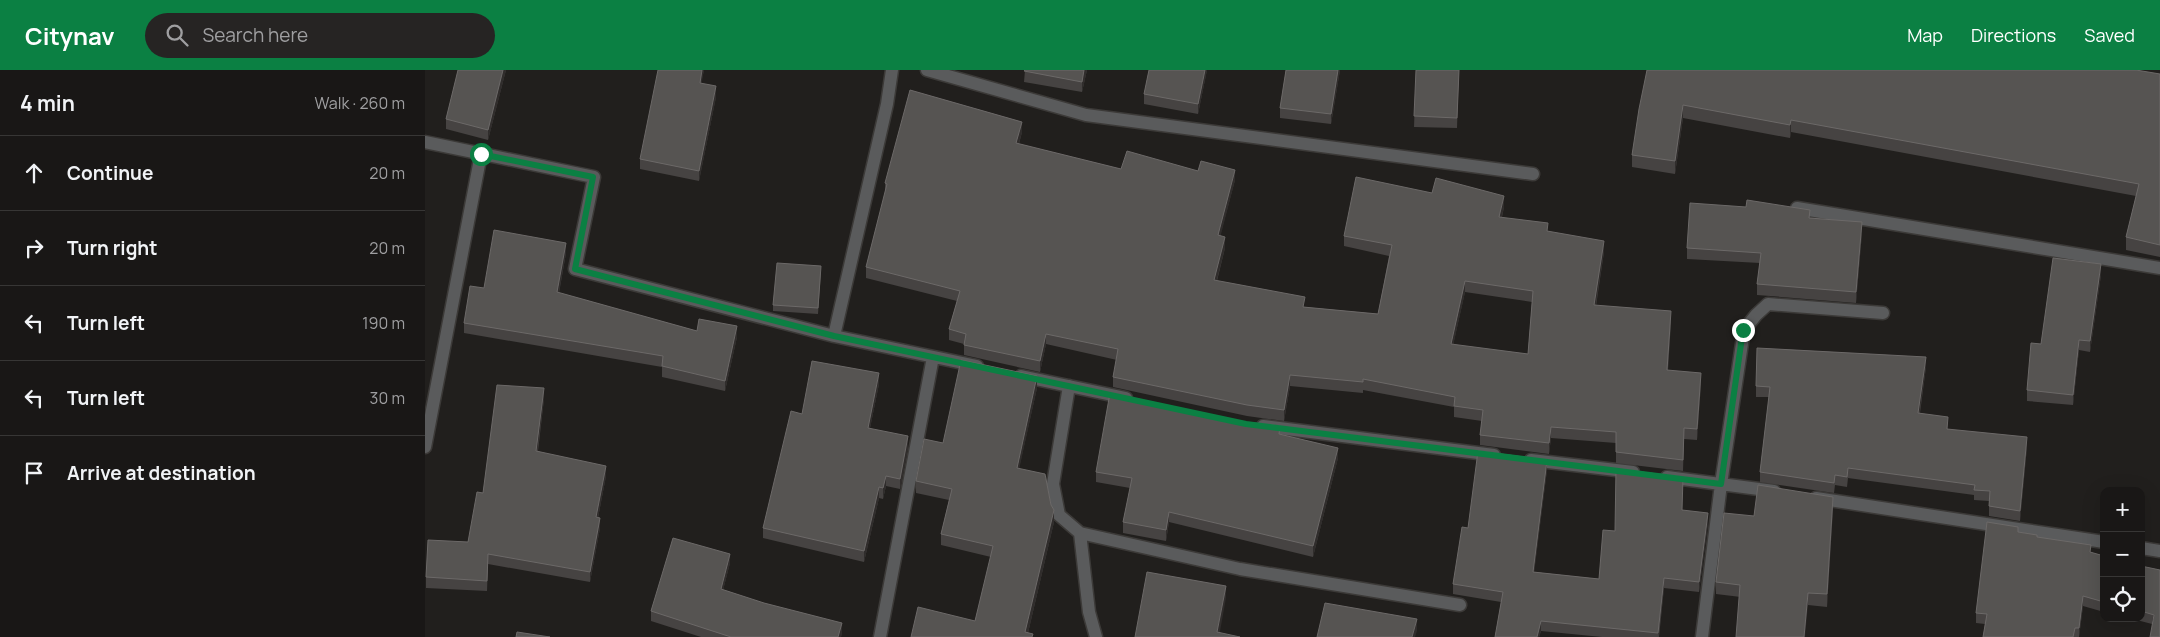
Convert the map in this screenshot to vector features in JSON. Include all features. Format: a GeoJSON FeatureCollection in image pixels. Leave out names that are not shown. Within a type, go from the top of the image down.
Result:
{"type":"FeatureCollection","features":[{"type":"Feature","properties":{"kind":"street"},"geometry":{"type":"LineString","coordinates":[[834,336],[887,104],[892,70]]}},
{"type":"Feature","properties":{"kind":"street"},"geometry":{"type":"LineString","coordinates":[[927,70],[1086,115],[1533,174]]}},
{"type":"Feature","properties":{"kind":"street"},"geometry":{"type":"LineString","coordinates":[[425,142],[593,177],[575,269],[834,336],[991,369]]}},
{"type":"Feature","properties":{"kind":"street"},"geometry":{"type":"LineString","coordinates":[[425,447],[481,154]]}},
{"type":"Feature","properties":{"kind":"street"},"geometry":{"type":"LineString","coordinates":[[1797,208],[2160,268]]}},
{"type":"Feature","properties":{"kind":"street"},"geometry":{"type":"LineString","coordinates":[[1702,637],[1743,330],[1755,315],[1768,304],[1883,313]]}},
{"type":"Feature","properties":{"kind":"street"},"geometry":{"type":"LineString","coordinates":[[880,637],[933,357]]}},
{"type":"Feature","properties":{"kind":"street"},"geometry":{"type":"LineString","coordinates":[[1011,373],[1134,400]]}},
{"type":"Feature","properties":{"kind":"street"},"geometry":{"type":"LineString","coordinates":[[1069,386],[1053,484],[1059,515],[1080,533],[1241,568],[1460,605]]}},
{"type":"Feature","properties":{"kind":"street"},"geometry":{"type":"LineString","coordinates":[[1246,424],[1503,456]]}},
{"type":"Feature","properties":{"kind":"street"},"geometry":{"type":"LineString","coordinates":[[1523,459],[1795,494],[2100,541]]}},
{"type":"Feature","properties":{"kind":"street"},"geometry":{"type":"LineString","coordinates":[[1080,533],[1089,612],[1096,637]]}},
{"type":"Feature","properties":{"kind":"street"},"geometry":{"type":"LineString","coordinates":[[2145,549],[2160,551]]}},
{"type":"Feature","properties":{"kind":"building"},"geometry":{"type":"Polygon","coordinates":[[[458,70],[503,70],[488,130],[446,119],[458,70]]]}},
{"type":"Feature","properties":{"kind":"building"},"geometry":{"type":"Polygon","coordinates":[[[658,70],[702,70],[700,83],[716,86],[699,171],[640,159],[658,70]]]}},
{"type":"Feature","properties":{"kind":"building"},"geometry":{"type":"Polygon","coordinates":[[[1025,70],[1084,70],[1082,82],[1025,70]]]}},
{"type":"Feature","properties":{"kind":"building"},"geometry":{"type":"Polygon","coordinates":[[[1149,70],[1205,70],[1198,104],[1144,94],[1149,70]]]}},
{"type":"Feature","properties":{"kind":"building"},"geometry":{"type":"Polygon","coordinates":[[[1286,70],[1338,70],[1331,114],[1280,108],[1286,70]]]}},
{"type":"Feature","properties":{"kind":"building"},"geometry":{"type":"Polygon","coordinates":[[[1416,70],[1459,70],[1457,118],[1414,116],[1416,70]]]}},
{"type":"Feature","properties":{"kind":"building"},"geometry":{"type":"Polygon","coordinates":[[[1647,70],[2136,70],[2160,74],[2160,245],[2126,237],[2139,184],[1791,120],[1790,125],[1683,105],[1675,161],[1632,155],[1647,70]]]}},
{"type":"Feature","properties":{"kind":"building"},"geometry":{"type":"Polygon","coordinates":[[[910,90],[1022,122],[1016,143],[1121,169],[1127,151],[1198,171],[1201,161],[1235,170],[1218,235],[1225,237],[1214,280],[1305,297],[1303,307],[1378,314],[1392,245],[1344,236],[1356,177],[1432,193],[1436,178],[1504,196],[1499,217],[1548,223],[1547,231],[1604,241],[1594,305],[1671,311],[1667,370],[1701,373],[1697,429],[1684,428],[1683,460],[1616,452],[1616,432],[1551,427],[1549,443],[1480,435],[1483,410],[1454,406],[1455,397],[1363,379],[1363,382],[1290,375],[1284,410],[1247,405],[1113,377],[1118,349],[1046,334],[1040,361],[964,345],[966,334],[949,329],[960,291],[866,267],[887,184],[885,183],[910,90]],[[1465,281],[1451,344],[1528,354],[1533,291],[1465,281]]]}},
{"type":"Feature","properties":{"kind":"building"},"geometry":{"type":"Polygon","coordinates":[[[1747,200],[1810,210],[1809,218],[1862,222],[1856,292],[1757,284],[1761,253],[1687,248],[1690,203],[1746,207],[1747,200]]]}},
{"type":"Feature","properties":{"kind":"building"},"geometry":{"type":"Polygon","coordinates":[[[494,230],[566,243],[557,292],[697,331],[699,319],[737,326],[725,381],[662,366],[663,356],[464,323],[470,286],[484,288],[494,230]]]}},
{"type":"Feature","properties":{"kind":"building"},"geometry":{"type":"Polygon","coordinates":[[[2053,258],[2101,264],[2090,341],[2079,340],[2073,395],[2027,390],[2031,343],[2041,344],[2053,258]]]}},
{"type":"Feature","properties":{"kind":"building"},"geometry":{"type":"Polygon","coordinates":[[[777,263],[821,266],[818,308],[773,305],[777,263]]]}},
{"type":"Feature","properties":{"kind":"building"},"geometry":{"type":"Polygon","coordinates":[[[1757,348],[1926,357],[1918,413],[1948,417],[1947,429],[2027,437],[2020,511],[1989,506],[1990,491],[1974,490],[1975,485],[1848,468],[1847,477],[1835,475],[1834,483],[1760,472],[1770,387],[1756,386],[1757,348]]]}},
{"type":"Feature","properties":{"kind":"building"},"geometry":{"type":"Polygon","coordinates":[[[961,360],[1037,376],[1017,468],[1045,474],[1051,505],[1054,510],[1025,632],[1033,634],[1032,637],[911,637],[918,607],[975,621],[993,546],[941,534],[952,489],[916,481],[924,439],[943,443],[961,360]]]}},
{"type":"Feature","properties":{"kind":"building"},"geometry":{"type":"Polygon","coordinates":[[[812,361],[879,373],[868,428],[908,436],[900,479],[886,476],[883,488],[879,487],[864,551],[763,528],[791,411],[802,414],[812,361]]]}},
{"type":"Feature","properties":{"kind":"building"},"geometry":{"type":"Polygon","coordinates":[[[497,385],[544,388],[536,451],[606,466],[596,517],[600,518],[590,572],[488,554],[487,581],[426,577],[428,540],[468,542],[477,492],[483,493],[497,385]]]}},
{"type":"Feature","properties":{"kind":"building"},"geometry":{"type":"Polygon","coordinates":[[[1110,393],[1244,422],[1280,426],[1279,434],[1338,448],[1313,546],[1169,512],[1166,530],[1123,522],[1132,478],[1096,472],[1110,393]]]}},
{"type":"Feature","properties":{"kind":"building"},"geometry":{"type":"Polygon","coordinates":[[[1478,451],[1547,460],[1533,572],[1599,579],[1603,530],[1615,531],[1616,469],[1683,477],[1682,510],[1708,513],[1699,582],[1664,578],[1658,633],[1541,621],[1537,637],[1495,637],[1503,592],[1453,584],[1462,527],[1468,528],[1478,451]]]}},
{"type":"Feature","properties":{"kind":"building"},"geometry":{"type":"Polygon","coordinates":[[[1758,485],[1833,497],[1827,594],[1808,593],[1804,637],[1736,637],[1740,585],[1716,582],[1724,513],[1754,516],[1758,485]]]}},
{"type":"Feature","properties":{"kind":"building"},"geometry":{"type":"Polygon","coordinates":[[[1987,522],[2018,527],[2018,532],[2037,535],[2037,537],[2091,545],[2090,552],[2100,555],[2100,601],[2083,596],[2079,628],[2075,628],[2073,637],[1983,637],[1987,614],[1976,613],[1987,522]]]}},
{"type":"Feature","properties":{"kind":"building"},"geometry":{"type":"Polygon","coordinates":[[[673,538],[730,554],[721,589],[764,603],[842,623],[838,637],[731,637],[651,611],[673,538]]]}},
{"type":"Feature","properties":{"kind":"building"},"geometry":{"type":"Polygon","coordinates":[[[2145,567],[2160,570],[2160,637],[2150,637],[2154,615],[2145,612],[2145,567]]]}},
{"type":"Feature","properties":{"kind":"building"},"geometry":{"type":"Polygon","coordinates":[[[1147,572],[1226,586],[1217,632],[1240,637],[1135,637],[1147,572]]]}},
{"type":"Feature","properties":{"kind":"building"},"geometry":{"type":"Polygon","coordinates":[[[1325,603],[1417,619],[1412,637],[1317,637],[1325,603]]]}},
{"type":"Feature","properties":{"kind":"building"},"geometry":{"type":"Polygon","coordinates":[[[517,632],[550,637],[516,637],[517,632]]]}},
{"type":"Feature","properties":{"kind":"route"},"geometry":{"type":"LineString","coordinates":[[481,154],[593,177],[575,269],[834,336],[1246,424],[1721,484],[1743,330]]}}]}
